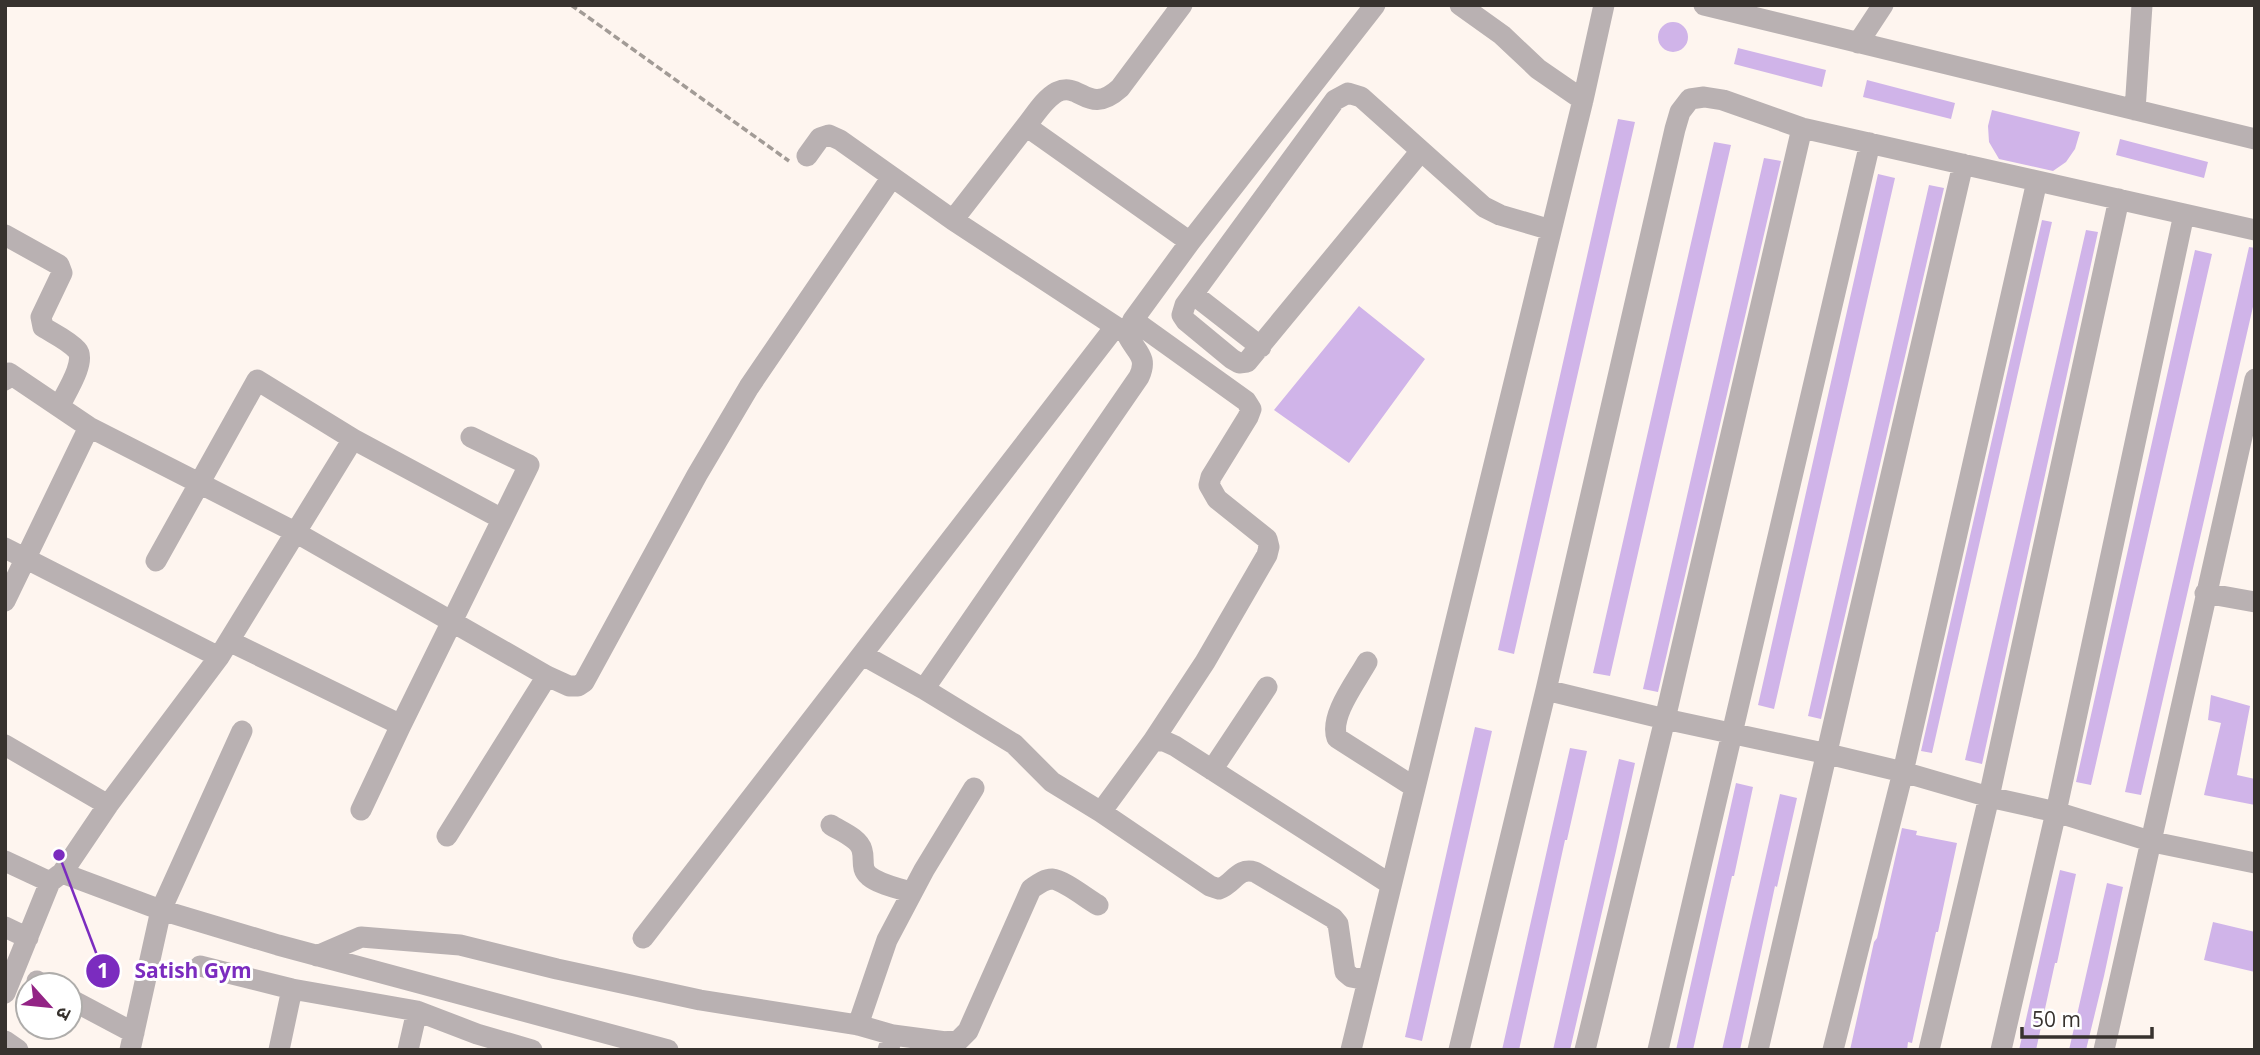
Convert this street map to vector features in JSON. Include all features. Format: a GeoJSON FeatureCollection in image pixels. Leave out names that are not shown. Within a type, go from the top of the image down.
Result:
{"type":"FeatureCollection","features":[{"type":"Feature","properties":{"kind":"street"},"geometry":{"type":"LineString","coordinates":[[953,220],[1045,102],[1057,93],[1068,90],[1094,100],[1108,99],[1120,88],[1182,5]]}},
{"type":"Feature","properties":{"kind":"street"},"geometry":{"type":"LineString","coordinates":[[643,938],[863,654],[1125,327],[1375,5]]}},
{"type":"Feature","properties":{"kind":"street"},"geometry":{"type":"LineString","coordinates":[[1460,5],[1503,34],[1538,69],[1583,100]]}},
{"type":"Feature","properties":{"kind":"street"},"geometry":{"type":"LineString","coordinates":[[1352,1050],[1390,884],[1552,230],[1604,5]]}},
{"type":"Feature","properties":{"kind":"street"},"geometry":{"type":"LineString","coordinates":[[1704,5],[2255,139]]}},
{"type":"Feature","properties":{"kind":"street"},"geometry":{"type":"LineString","coordinates":[[1858,43],[1883,5]]}},
{"type":"Feature","properties":{"kind":"street"},"geometry":{"type":"LineString","coordinates":[[2135,110],[2142,5]]}},
{"type":"Feature","properties":{"kind":"street"},"geometry":{"type":"LineString","coordinates":[[1421,150],[1247,362],[1239,363],[1232,359],[1186,321],[1182,315],[1185,305],[1335,100],[1348,93],[1361,97],[1421,150],[1484,207],[1500,215],[1552,230]]}},
{"type":"Feature","properties":{"kind":"street"},"geometry":{"type":"LineString","coordinates":[[1459,1050],[1546,690],[1680,112],[1690,99],[1704,97],[1723,100],[1802,128],[2255,230]]}},
{"type":"Feature","properties":{"kind":"street"},"geometry":{"type":"LineString","coordinates":[[1026,126],[1190,243]]}},
{"type":"Feature","properties":{"kind":"street"},"geometry":{"type":"LineString","coordinates":[[1585,1050],[1802,128]]}},
{"type":"Feature","properties":{"kind":"street"},"geometry":{"type":"LineString","coordinates":[[807,156],[820,138],[829,135],[840,140],[953,220],[1246,401],[1251,409],[1211,477],[1209,485],[1217,499],[1267,539],[1267,555],[1205,662],[1153,741],[1101,812]]}},
{"type":"Feature","properties":{"kind":"street"},"geometry":{"type":"LineString","coordinates":[[1658,1050],[1870,143]]}},
{"type":"Feature","properties":{"kind":"street"},"geometry":{"type":"LineString","coordinates":[[1758,1050],[1963,164]]}},
{"type":"Feature","properties":{"kind":"street"},"geometry":{"type":"LineString","coordinates":[[7,375],[89,427],[295,533],[547,676],[578,687],[584,682],[697,475],[749,387],[892,177]]}},
{"type":"Feature","properties":{"kind":"street"},"geometry":{"type":"LineString","coordinates":[[1833,1050],[1903,772],[2037,181]]}},
{"type":"Feature","properties":{"kind":"street"},"geometry":{"type":"LineString","coordinates":[[1929,1050],[1989,797],[2119,199]]}},
{"type":"Feature","properties":{"kind":"street"},"geometry":{"type":"LineString","coordinates":[[2001,1050],[2056,812],[2184,214]]}},
{"type":"Feature","properties":{"kind":"street"},"geometry":{"type":"LineString","coordinates":[[5,235],[59,265],[62,273],[41,317],[43,327],[74,347],[79,352],[81,361],[59,407]]}},
{"type":"Feature","properties":{"kind":"street"},"geometry":{"type":"LineString","coordinates":[[924,689],[1139,377],[1144,367],[1141,356],[1131,344],[1125,327]]}},
{"type":"Feature","properties":{"kind":"street"},"geometry":{"type":"LineString","coordinates":[[2104,1050],[2255,379]]}},
{"type":"Feature","properties":{"kind":"street"},"geometry":{"type":"LineString","coordinates":[[156,561],[257,380],[353,439],[502,519]]}},
{"type":"Feature","properties":{"kind":"street"},"geometry":{"type":"LineString","coordinates":[[5,601],[89,427]]}},
{"type":"Feature","properties":{"kind":"street"},"geometry":{"type":"LineString","coordinates":[[361,810],[528,465],[471,437]]}},
{"type":"Feature","properties":{"kind":"street"},"geometry":{"type":"LineString","coordinates":[[5,993],[56,877],[224,649],[353,439]]}},
{"type":"Feature","properties":{"kind":"street"},"geometry":{"type":"LineString","coordinates":[[5,548],[224,649],[401,725]]}},
{"type":"Feature","properties":{"kind":"street"},"geometry":{"type":"LineString","coordinates":[[2205,593],[2255,602]]}},
{"type":"Feature","properties":{"kind":"street"},"geometry":{"type":"LineString","coordinates":[[863,654],[1014,744],[1052,782],[1210,886],[1219,889],[1225,887],[1240,872],[1255,872],[1333,918],[1338,925],[1345,972],[1351,977],[1367,981]]}},
{"type":"Feature","properties":{"kind":"street"},"geometry":{"type":"LineString","coordinates":[[1367,662],[1336,718],[1334,729],[1337,738],[1414,788]]}},
{"type":"Feature","properties":{"kind":"street"},"geometry":{"type":"LineString","coordinates":[[447,836],[547,676]]}},
{"type":"Feature","properties":{"kind":"street"},"geometry":{"type":"LineString","coordinates":[[1212,770],[1267,687]]}},
{"type":"Feature","properties":{"kind":"street"},"geometry":{"type":"LineString","coordinates":[[1546,690],[1903,772],[1989,797],[2056,812],[2152,842],[2255,863]]}},
{"type":"Feature","properties":{"kind":"street"},"geometry":{"type":"LineString","coordinates":[[84,1008],[132,1041],[161,911],[242,731]]}},
{"type":"Feature","properties":{"kind":"street"},"geometry":{"type":"LineString","coordinates":[[1153,741],[1164,741],[1175,746],[1390,884]]}},
{"type":"Feature","properties":{"kind":"street"},"geometry":{"type":"LineString","coordinates":[[5,745],[108,806]]}},
{"type":"Feature","properties":{"kind":"street"},"geometry":{"type":"LineString","coordinates":[[858,1025],[879,959],[912,892],[974,788]]}},
{"type":"Feature","properties":{"kind":"street"},"geometry":{"type":"LineString","coordinates":[[831,825],[862,848],[863,867],[867,874],[875,880],[912,892]]}},
{"type":"Feature","properties":{"kind":"street"},"geometry":{"type":"LineString","coordinates":[[5,861],[161,911],[317,956],[668,1050]]}},
{"type":"Feature","properties":{"kind":"street"},"geometry":{"type":"LineString","coordinates":[[317,956],[351,939],[361,937],[460,944],[557,969],[700,1000],[858,1025],[890,1042],[946,1042],[959,1040],[968,1031],[1031,890],[1050,879],[1098,905]]}},
{"type":"Feature","properties":{"kind":"street"},"geometry":{"type":"LineString","coordinates":[[5,927],[28,938]]}},
{"type":"Feature","properties":{"kind":"street"},"geometry":{"type":"LineString","coordinates":[[200,966],[292,989],[417,1010],[476,1042],[532,1050]]}},
{"type":"Feature","properties":{"kind":"street"},"geometry":{"type":"LineString","coordinates":[[279,1050],[292,989]]}},
{"type":"Feature","properties":{"kind":"street"},"geometry":{"type":"LineString","coordinates":[[408,1050],[417,1010]]}},
{"type":"Feature","properties":{"kind":"street"},"geometry":{"type":"LineString","coordinates":[[5,1041],[18,1050]]}},
{"type":"Feature","properties":{"kind":"path"},"geometry":{"type":"LineString","coordinates":[[571,5],[788,160],[797,162],[807,156]]}},
{"type":"Feature","properties":{"kind":"building"},"geometry":{"type":"Polygon","coordinates":[[[1673,22],[1684,26],[1688,37],[1684,48],[1673,52],[1662,48],[1658,37],[1662,26],[1673,22]]]}},
{"type":"Feature","properties":{"kind":"building"},"geometry":{"type":"Polygon","coordinates":[[[1738,48],[1826,70],[1822,87],[1734,64],[1738,48]]]}},
{"type":"Feature","properties":{"kind":"building"},"geometry":{"type":"Polygon","coordinates":[[[1867,80],[1955,103],[1951,119],[1863,97],[1867,80]]]}},
{"type":"Feature","properties":{"kind":"building"},"geometry":{"type":"Polygon","coordinates":[[[1992,110],[2080,132],[2075,149],[2066,162],[2053,171],[1999,159],[1989,142],[1988,126],[1992,110]]]}},
{"type":"Feature","properties":{"kind":"building"},"geometry":{"type":"Polygon","coordinates":[[[1618,119],[1635,122],[1514,654],[1498,650],[1618,119]]]}},
{"type":"Feature","properties":{"kind":"building"},"geometry":{"type":"Polygon","coordinates":[[[2120,139],[2208,162],[2204,178],[2116,155],[2120,139]]]}},
{"type":"Feature","properties":{"kind":"building"},"geometry":{"type":"Polygon","coordinates":[[[1714,142],[1731,145],[1610,676],[1593,673],[1714,142]]]}},
{"type":"Feature","properties":{"kind":"building"},"geometry":{"type":"Polygon","coordinates":[[[1764,158],[1781,161],[1658,692],[1643,689],[1764,158]]]}},
{"type":"Feature","properties":{"kind":"building"},"geometry":{"type":"Polygon","coordinates":[[[1878,174],[1895,178],[1774,709],[1758,705],[1878,174]]]}},
{"type":"Feature","properties":{"kind":"building"},"geometry":{"type":"Polygon","coordinates":[[[1929,185],[1944,188],[1821,719],[1808,716],[1929,185]]]}},
{"type":"Feature","properties":{"kind":"building"},"geometry":{"type":"Polygon","coordinates":[[[2042,220],[2052,222],[1932,753],[1921,751],[2042,220]]]}},
{"type":"Feature","properties":{"kind":"building"},"geometry":{"type":"Polygon","coordinates":[[[2086,230],[2098,232],[1982,764],[1965,760],[2086,230]]]}},
{"type":"Feature","properties":{"kind":"building"},"geometry":{"type":"Polygon","coordinates":[[[2249,247],[2255,248],[2255,298],[2141,795],[2125,792],[2249,247]]]}},
{"type":"Feature","properties":{"kind":"building"},"geometry":{"type":"Polygon","coordinates":[[[2195,250],[2212,254],[2091,785],[2076,782],[2195,250]]]}},
{"type":"Feature","properties":{"kind":"building"},"geometry":{"type":"Polygon","coordinates":[[[1359,306],[1425,359],[1349,463],[1274,410],[1359,306]]]}},
{"type":"Feature","properties":{"kind":"building"},"geometry":{"type":"Polygon","coordinates":[[[2211,695],[2250,706],[2237,775],[2255,779],[2255,805],[2204,795],[2221,723],[2208,720],[2211,695]]]}},
{"type":"Feature","properties":{"kind":"building"},"geometry":{"type":"Polygon","coordinates":[[[1475,727],[1492,731],[1422,1041],[1405,1037],[1475,727]]]}},
{"type":"Feature","properties":{"kind":"building"},"geometry":{"type":"Polygon","coordinates":[[[1570,748],[1587,751],[1567,840],[1519,1050],[1502,1050],[1570,748]]]}},
{"type":"Feature","properties":{"kind":"building"},"geometry":{"type":"Polygon","coordinates":[[[1619,759],[1635,763],[1616,851],[1570,1050],[1553,1050],[1619,759]]]}},
{"type":"Feature","properties":{"kind":"building"},"geometry":{"type":"Polygon","coordinates":[[[1736,783],[1753,787],[1734,876],[1693,1050],[1676,1050],[1736,783]]]}},
{"type":"Feature","properties":{"kind":"building"},"geometry":{"type":"Polygon","coordinates":[[[1780,794],[1797,798],[1777,887],[1775,886],[1740,1050],[1722,1050],[1780,794]]]}},
{"type":"Feature","properties":{"kind":"building"},"geometry":{"type":"Polygon","coordinates":[[[1902,828],[1917,831],[1916,835],[1957,843],[1912,1043],[1908,1042],[1907,1050],[1850,1050],[1874,942],[1902,828]]]}},
{"type":"Feature","properties":{"kind":"building"},"geometry":{"type":"Polygon","coordinates":[[[2060,870],[2076,874],[2057,963],[2036,1050],[2019,1050],[2060,870]]]}},
{"type":"Feature","properties":{"kind":"building"},"geometry":{"type":"Polygon","coordinates":[[[2107,883],[2123,887],[2104,976],[2086,1050],[2069,1050],[2107,883]]]}},
{"type":"Feature","properties":{"kind":"building"},"geometry":{"type":"Polygon","coordinates":[[[2213,922],[2255,932],[2255,972],[2204,960],[2213,922]]]}},
{"type":"Feature","properties":{"kind":"place","name":"Satish Gym"},"geometry":{"type":"Point","coordinates":[59,855]}}]}
